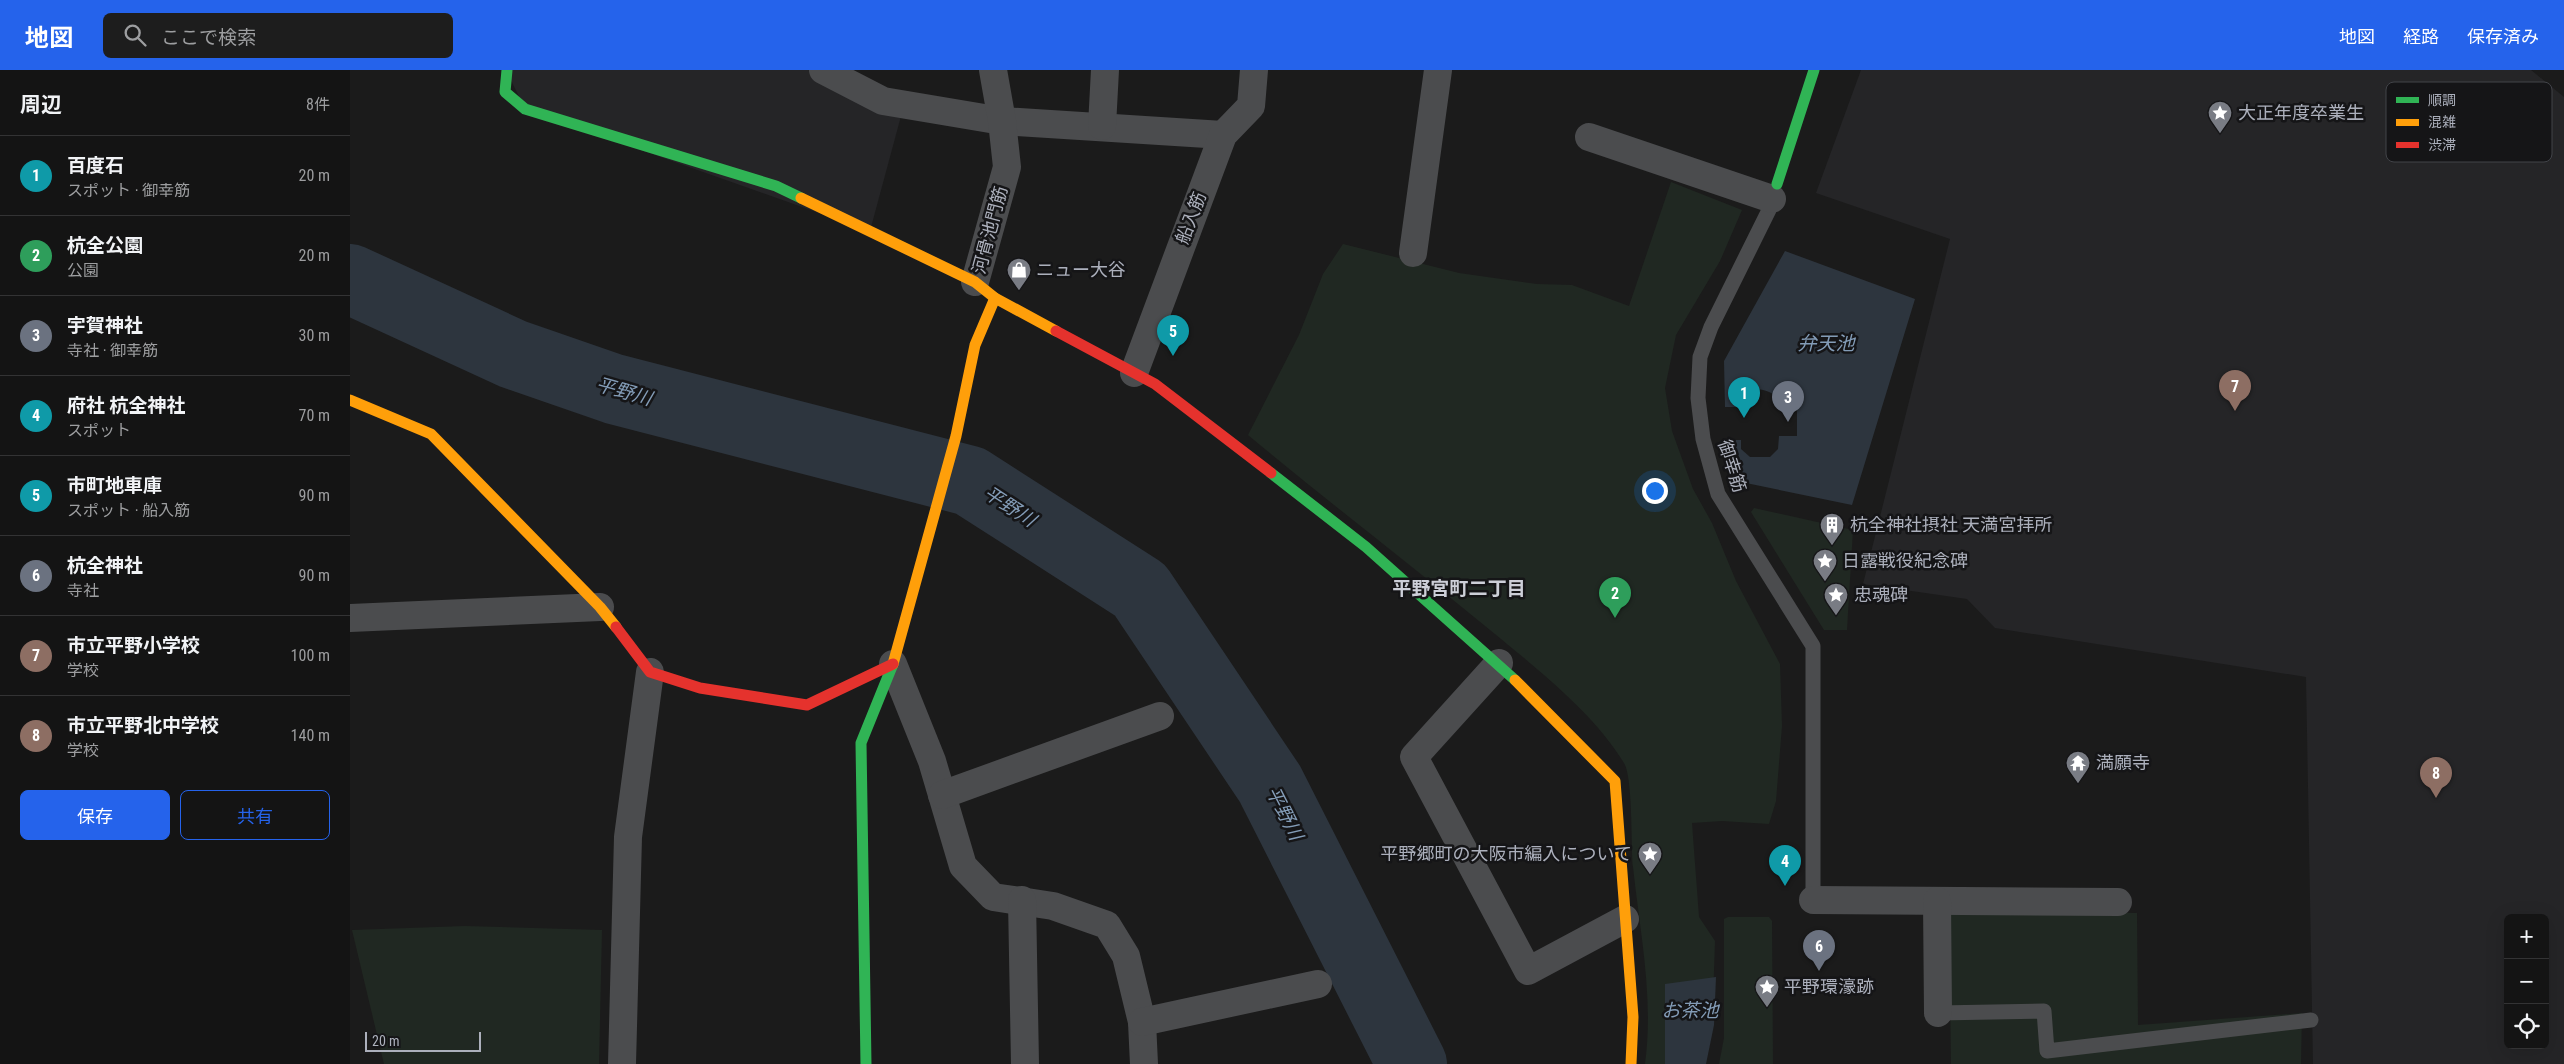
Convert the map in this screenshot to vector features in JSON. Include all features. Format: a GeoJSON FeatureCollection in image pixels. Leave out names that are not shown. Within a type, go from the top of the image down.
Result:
{"type":"FeatureCollection","features":[{"type":"Feature","properties":{"kind":"street"},"geometry":{"type":"LineString","coordinates":[[506,70],[505,92],[526,109],[776,186],[985,290],[1155,384],[1366,546],[1499,663],[1615,781],[1633,1016],[1630,1064]]}},
{"type":"Feature","properties":{"kind":"street"},"geometry":{"type":"LineString","coordinates":[[823,70],[883,101],[1002,121],[1222,135]]}},
{"type":"Feature","properties":{"kind":"street","name":"河骨池門筋"},"geometry":{"type":"LineString","coordinates":[[866,1064],[861,742],[893,664],[928,544],[956,436],[975,345],[1007,168],[1002,121],[993,70]]}},
{"type":"Feature","properties":{"kind":"street"},"geometry":{"type":"LineString","coordinates":[[1102,126],[1105,70]]}},
{"type":"Feature","properties":{"kind":"street","name":"船入筋"},"geometry":{"type":"LineString","coordinates":[[1134,372],[1222,135],[1251,106],[1254,70]]}},
{"type":"Feature","properties":{"kind":"street"},"geometry":{"type":"LineString","coordinates":[[1413,253],[1438,70]]}},
{"type":"Feature","properties":{"kind":"street","name":"御幸筋"},"geometry":{"type":"LineString","coordinates":[[1775,192],[1814,70]]}},
{"type":"Feature","properties":{"kind":"street"},"geometry":{"type":"LineString","coordinates":[[1589,136],[1775,192]]}},
{"type":"Feature","properties":{"kind":"street"},"geometry":{"type":"LineString","coordinates":[[350,400],[431,434],[600,606],[650,672],[700,688],[807,704],[893,664],[932,761],[963,866],[993,897],[1052,906],[1107,925],[1126,956],[1142,1022],[1144,1064]]}},
{"type":"Feature","properties":{"kind":"street"},"geometry":{"type":"LineString","coordinates":[[350,618],[600,606]]}},
{"type":"Feature","properties":{"kind":"street"},"geometry":{"type":"LineString","coordinates":[[1499,663],[1414,757],[1528,971],[1625,918]]}},
{"type":"Feature","properties":{"kind":"street"},"geometry":{"type":"LineString","coordinates":[[622,1064],[628,837],[650,672]]}},
{"type":"Feature","properties":{"kind":"street"},"geometry":{"type":"LineString","coordinates":[[942,795],[1160,716]]}},
{"type":"Feature","properties":{"kind":"street"},"geometry":{"type":"LineString","coordinates":[[1022,900],[1025,1064]]}},
{"type":"Feature","properties":{"kind":"street"},"geometry":{"type":"LineString","coordinates":[[1813,900],[2118,902]]}},
{"type":"Feature","properties":{"kind":"street"},"geometry":{"type":"LineString","coordinates":[[1937,901],[1938,1013]]}},
{"type":"Feature","properties":{"kind":"street"},"geometry":{"type":"LineString","coordinates":[[1142,1022],[1318,984]]}},
{"type":"Feature","properties":{"kind":"lane","name":"御幸筋"},"geometry":{"type":"LineString","coordinates":[[1775,192],[1711,327],[1700,357],[1698,398],[1703,439],[1718,494],[1813,646],[1813,900]]}},
{"type":"Feature","properties":{"kind":"lane"},"geometry":{"type":"LineString","coordinates":[[1938,1013],[2044,1011],[2047,1051],[2311,1020]]}},
{"type":"Feature","properties":{"kind":"shaded area"},"geometry":{"type":"Polygon","coordinates":[[[506,70],[823,70],[904,105],[870,231],[525,109],[506,70]]]}},
{"type":"Feature","properties":{"kind":"shaded area"},"geometry":{"type":"Polygon","coordinates":[[[1861,70],[2531,70],[2546,82],[2386,82],[2386,162],[2552,162],[2552,87],[2564,97],[2564,1064],[2313,1064],[2306,677],[1995,628],[1967,599],[1863,584],[1950,239],[1816,193],[1861,70]]]}},
{"type":"Feature","properties":{"kind":"shaded area"},"geometry":{"type":"Polygon","coordinates":[[[1671,182],[1742,210],[1720,261],[1676,335],[1665,388],[1672,431],[1693,489],[1712,523],[1736,581],[1780,664],[1782,726],[1776,801],[1769,824],[1722,821],[1692,823],[1699,917],[1715,941],[1713,1001],[1705,1064],[1645,1064],[1648,1015],[1647,990],[1633,867],[1629,782],[1624,763],[1611,744],[1597,726],[1544,675],[1248,435],[1299,335],[1323,274],[1343,244],[1459,273],[1537,284],[1572,285],[1629,306],[1671,182]]]}},
{"type":"Feature","properties":{"kind":"shaded area"},"geometry":{"type":"Polygon","coordinates":[[[1754,508],[1853,530],[1847,630],[1824,630],[1751,512],[1754,508]]]}},
{"type":"Feature","properties":{"kind":"shaded area"},"geometry":{"type":"Polygon","coordinates":[[[1949,910],[2137,913],[2138,1025],[2302,1013],[2301,1064],[1951,1064],[1949,910]]]}},
{"type":"Feature","properties":{"kind":"shaded area"},"geometry":{"type":"Polygon","coordinates":[[[1728,917],[1769,917],[1772,921],[1773,1064],[1719,1064],[1724,1038],[1724,919],[1728,917]]]}},
{"type":"Feature","properties":{"kind":"shaded area"},"geometry":{"type":"Polygon","coordinates":[[[465,926],[602,930],[599,1064],[384,1064],[352,930],[465,926]]]}},
{"type":"Feature","properties":{"kind":"water","name":"弁天池"},"geometry":{"type":"Polygon","coordinates":[[[1785,251],[1915,299],[1852,505],[1746,483],[1729,458],[1729,440],[1741,440],[1741,449],[1750,457],[1770,457],[1778,449],[1779,436],[1797,436],[1797,409],[1778,409],[1777,396],[1767,391],[1753,389],[1743,391],[1738,394],[1737,407],[1725,407],[1724,361],[1785,251]]]}},
{"type":"Feature","properties":{"kind":"water","name":"お茶池"},"geometry":{"type":"Polygon","coordinates":[[[1716,977],[1714,1025],[1706,1064],[1665,1064],[1665,984],[1716,977]]]}},
{"type":"Feature","properties":{"kind":"waterway","name":"平野川"},"geometry":{"type":"LineString","coordinates":[[350,279],[513,354],[614,389],[970,481],[1140,590],[1270,784],[1412,1064]]}},
{"type":"Feature","properties":{"kind":"traffic: fast"},"geometry":{"type":"LineString","coordinates":[[507,70],[505,92],[525,109],[776,186],[801,198]]}},
{"type":"Feature","properties":{"kind":"traffic: fast"},"geometry":{"type":"LineString","coordinates":[[1777,184],[1814,70]]}},
{"type":"Feature","properties":{"kind":"traffic: fast"},"geometry":{"type":"LineString","coordinates":[[1271,473],[1366,547],[1515,680]]}},
{"type":"Feature","properties":{"kind":"traffic: fast"},"geometry":{"type":"LineString","coordinates":[[866,1064],[861,743],[893,664]]}},
{"type":"Feature","properties":{"kind":"traffic: slow"},"geometry":{"type":"LineString","coordinates":[[801,198],[975,282],[995,298],[1056,331]]}},
{"type":"Feature","properties":{"kind":"traffic: slow"},"geometry":{"type":"LineString","coordinates":[[893,664],[956,436],[975,345],[995,298]]}},
{"type":"Feature","properties":{"kind":"traffic: slow"},"geometry":{"type":"LineString","coordinates":[[350,400],[431,434],[600,607],[616,627]]}},
{"type":"Feature","properties":{"kind":"traffic: slow"},"geometry":{"type":"LineString","coordinates":[[1515,680],[1615,781],[1633,1017],[1631,1064]]}},
{"type":"Feature","properties":{"kind":"traffic: jam"},"geometry":{"type":"LineString","coordinates":[[1056,331],[1155,384],[1271,473]]}},
{"type":"Feature","properties":{"kind":"traffic: jam"},"geometry":{"type":"LineString","coordinates":[[616,627],[650,672],[700,688],[807,705],[893,664]]}},
{"type":"Feature","properties":{"kind":"place","name":"大正年度卒業生"},"geometry":{"type":"Point","coordinates":[2220,134]}},
{"type":"Feature","properties":{"kind":"place","name":"ニュー大谷"},"geometry":{"type":"Point","coordinates":[1019,291]}},
{"type":"Feature","properties":{"kind":"place","name":"市町地車庫"},"geometry":{"type":"Point","coordinates":[1173,356]}},
{"type":"Feature","properties":{"kind":"place","name":"市立平野小学校"},"geometry":{"type":"Point","coordinates":[2235,411]}},
{"type":"Feature","properties":{"kind":"place","name":"百度石"},"geometry":{"type":"Point","coordinates":[1744,418]}},
{"type":"Feature","properties":{"kind":"place","name":"宇賀神社"},"geometry":{"type":"Point","coordinates":[1788,422]}},
{"type":"Feature","properties":{"kind":"place","name":"杭全神社摂社 天満宮拝所"},"geometry":{"type":"Point","coordinates":[1832,546]}},
{"type":"Feature","properties":{"kind":"place","name":"日露戦役紀念碑"},"geometry":{"type":"Point","coordinates":[1825,582]}},
{"type":"Feature","properties":{"kind":"place","name":"忠魂碑"},"geometry":{"type":"Point","coordinates":[1836,616]}},
{"type":"Feature","properties":{"kind":"place","name":"杭全公園"},"geometry":{"type":"Point","coordinates":[1615,618]}},
{"type":"Feature","properties":{"kind":"place","name":"満願寺"},"geometry":{"type":"Point","coordinates":[2078,784]}},
{"type":"Feature","properties":{"kind":"place","name":"市立平野北中学校"},"geometry":{"type":"Point","coordinates":[2436,798]}},
{"type":"Feature","properties":{"kind":"place","name":"平野郷町の大阪市編入について"},"geometry":{"type":"Point","coordinates":[1650,875]}},
{"type":"Feature","properties":{"kind":"place","name":"府社 杭全神社"},"geometry":{"type":"Point","coordinates":[1785,886]}},
{"type":"Feature","properties":{"kind":"place","name":"杭全神社"},"geometry":{"type":"Point","coordinates":[1819,971]}},
{"type":"Feature","properties":{"kind":"place","name":"平野環濠跡"},"geometry":{"type":"Point","coordinates":[1767,1008]}},
{"type":"Feature","properties":{"kind":"district","name":"平野宮町二丁目"},"geometry":{"type":"Point","coordinates":[1459,588]}}]}
